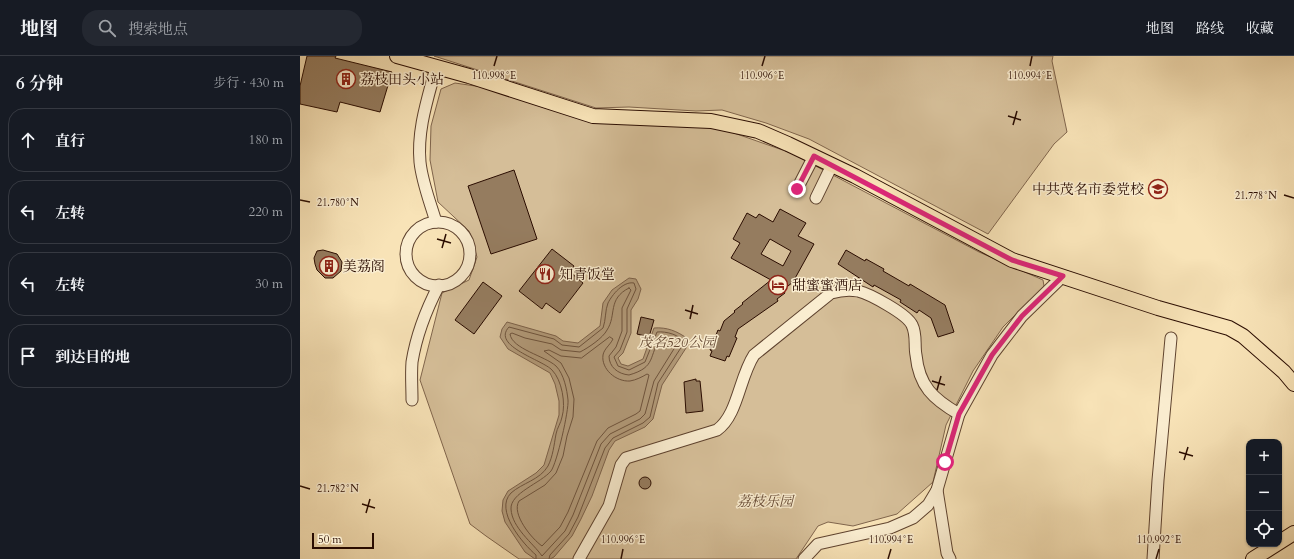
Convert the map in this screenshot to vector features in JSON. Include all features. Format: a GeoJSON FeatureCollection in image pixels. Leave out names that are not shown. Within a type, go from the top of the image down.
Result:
{"type":"FeatureCollection","features":[{"type":"Feature","properties":{"kind":"main road"},"geometry":{"type":"LineString","coordinates":[[396,56],[593,116],[725,123],[758,131],[832,165],[1012,260],[1192,318],[1230,328],[1244,336],[1284,372],[1294,384]]}},
{"type":"Feature","properties":{"kind":"main road"},"geometry":{"type":"LineString","coordinates":[[1253,559],[1294,533]]}},
{"type":"Feature","properties":{"kind":"street"},"geometry":{"type":"LineString","coordinates":[[436,67],[423,116],[419,151],[424,182],[436,222]]}},
{"type":"Feature","properties":{"kind":"street"},"geometry":{"type":"LineString","coordinates":[[797,189],[814,156]]}},
{"type":"Feature","properties":{"kind":"street"},"geometry":{"type":"LineString","coordinates":[[816,198],[832,165]]}},
{"type":"Feature","properties":{"kind":"street"},"geometry":{"type":"LineString","coordinates":[[436,222],[446,223],[459,230],[467,240],[470,249],[467,266],[463,274],[456,280],[439,286],[426,283],[416,276],[408,266],[406,252],[409,239],[418,229],[423,225],[436,222]]}},
{"type":"Feature","properties":{"kind":"street"},"geometry":{"type":"LineString","coordinates":[[804,559],[818,544],[890,528],[913,518],[928,505],[937,490],[959,414],[992,355],[1022,316],[1063,276]]}},
{"type":"Feature","properties":{"kind":"street"},"geometry":{"type":"LineString","coordinates":[[412,400],[412,372],[416,347],[432,298],[439,286]]}},
{"type":"Feature","properties":{"kind":"street"},"geometry":{"type":"LineString","coordinates":[[579,559],[609,506],[621,465],[626,458],[717,430],[726,424],[746,367],[754,355],[831,293],[845,289],[861,292],[904,316],[912,324],[916,336],[915,354],[920,376],[926,388],[940,403],[959,414]]}},
{"type":"Feature","properties":{"kind":"street"},"geometry":{"type":"LineString","coordinates":[[1153,559],[1158,480],[1171,338]]}},
{"type":"Feature","properties":{"kind":"street"},"geometry":{"type":"LineString","coordinates":[[937,490],[947,553],[950,559]]}},
{"type":"Feature","properties":{"kind":"green space"},"geometry":{"type":"Polygon","coordinates":[[[434,56],[1053,56],[1052,61],[1067,132],[1054,144],[988,234],[809,139],[766,123],[722,110],[696,111],[629,107],[596,108],[434,56]]]}},
{"type":"Feature","properties":{"kind":"green space","name":"茂名520公园"},"geometry":{"type":"Polygon","coordinates":[[[455,83],[482,87],[587,121],[714,126],[791,153],[979,252],[1043,280],[1044,286],[1003,327],[973,371],[946,425],[933,482],[897,514],[853,526],[828,522],[818,526],[796,559],[519,559],[470,524],[420,380],[442,293],[469,280],[477,257],[469,231],[438,202],[430,160],[431,126],[441,89],[455,83]]]}},
{"type":"Feature","properties":{"kind":"water"},"geometry":{"type":"Polygon","coordinates":[[[629,278],[636,279],[641,289],[638,299],[631,310],[631,333],[623,353],[618,358],[621,364],[628,366],[643,359],[654,328],[668,329],[680,334],[688,339],[688,345],[662,385],[653,419],[645,427],[615,441],[609,450],[592,496],[572,536],[554,557],[550,559],[535,559],[525,552],[505,522],[502,511],[503,500],[508,491],[536,473],[544,465],[559,415],[559,401],[555,384],[550,373],[508,349],[500,337],[502,329],[507,322],[556,336],[563,341],[578,343],[600,326],[603,303],[612,290],[629,278]]]}},
{"type":"Feature","properties":{"kind":"building","name":"荔枝田头小站"},"geometry":{"type":"Polygon","coordinates":[[[307,56],[336,56],[335,58],[392,72],[380,112],[340,102],[337,112],[300,104],[300,86],[307,56]]]}},
{"type":"Feature","properties":{"kind":"building"},"geometry":{"type":"Polygon","coordinates":[[[514,170],[537,239],[491,254],[468,186],[514,170]]]}},
{"type":"Feature","properties":{"kind":"building","name":"甜蜜蜜酒店"},"geometry":{"type":"Polygon","coordinates":[[[780,209],[806,223],[798,236],[814,244],[793,282],[783,290],[785,293],[777,299],[778,301],[738,329],[735,337],[737,338],[729,357],[727,356],[725,361],[710,356],[712,351],[710,350],[718,330],[720,331],[724,321],[743,304],[742,303],[771,280],[731,258],[740,243],[733,239],[747,213],[756,218],[759,214],[773,222],[780,209]],[[770,239],[761,254],[783,266],[791,251],[770,239]]]}},
{"type":"Feature","properties":{"kind":"building"},"geometry":{"type":"Polygon","coordinates":[[[552,249],[574,266],[570,272],[583,283],[560,313],[546,303],[542,309],[519,291],[552,249]]]}},
{"type":"Feature","properties":{"kind":"building","name":"美荔阁"},"geometry":{"type":"Polygon","coordinates":[[[323,250],[337,254],[342,262],[341,271],[333,278],[325,278],[317,270],[314,258],[317,251],[323,250]]]}},
{"type":"Feature","properties":{"kind":"building"},"geometry":{"type":"Polygon","coordinates":[[[846,250],[865,261],[866,259],[884,269],[883,271],[909,286],[910,284],[945,305],[954,332],[938,337],[931,318],[919,310],[917,313],[900,302],[901,300],[874,285],[873,287],[838,264],[846,250]]]}},
{"type":"Feature","properties":{"kind":"building"},"geometry":{"type":"Polygon","coordinates":[[[483,282],[502,296],[474,334],[455,320],[483,282]]]}},
{"type":"Feature","properties":{"kind":"building"},"geometry":{"type":"Polygon","coordinates":[[[641,317],[654,320],[649,337],[637,334],[641,317]]]}},
{"type":"Feature","properties":{"kind":"building"},"geometry":{"type":"Polygon","coordinates":[[[696,379],[696,381],[700,381],[703,411],[686,413],[684,382],[696,379]]]}},
{"type":"Feature","properties":{"kind":"building"},"geometry":{"type":"Polygon","coordinates":[[[645,477],[649,479],[651,483],[649,487],[645,489],[641,487],[639,483],[641,479],[645,477]]]}},
{"type":"Feature","properties":{"kind":"place","name":"荔枝田头小站"},"geometry":{"type":"Point","coordinates":[346,79]}},
{"type":"Feature","properties":{"kind":"place","name":"中共茂名市委党校"},"geometry":{"type":"Point","coordinates":[1158,189]}},
{"type":"Feature","properties":{"kind":"place","name":"美荔阁"},"geometry":{"type":"Point","coordinates":[329,266]}},
{"type":"Feature","properties":{"kind":"place","name":"知青饭堂"},"geometry":{"type":"Point","coordinates":[545,274]}},
{"type":"Feature","properties":{"kind":"place","name":"甜蜜蜜酒店"},"geometry":{"type":"Point","coordinates":[778,285]}},
{"type":"Feature","properties":{"kind":"route"},"geometry":{"type":"LineString","coordinates":[[797,189],[814,156],[899,199],[1012,260],[1063,276],[1022,316],[992,355],[959,414],[945,462]]}},
{"type":"Feature","properties":{"kind":"park label","name":"荔枝乐园"},"geometry":{"type":"Point","coordinates":[765,501]}}]}
